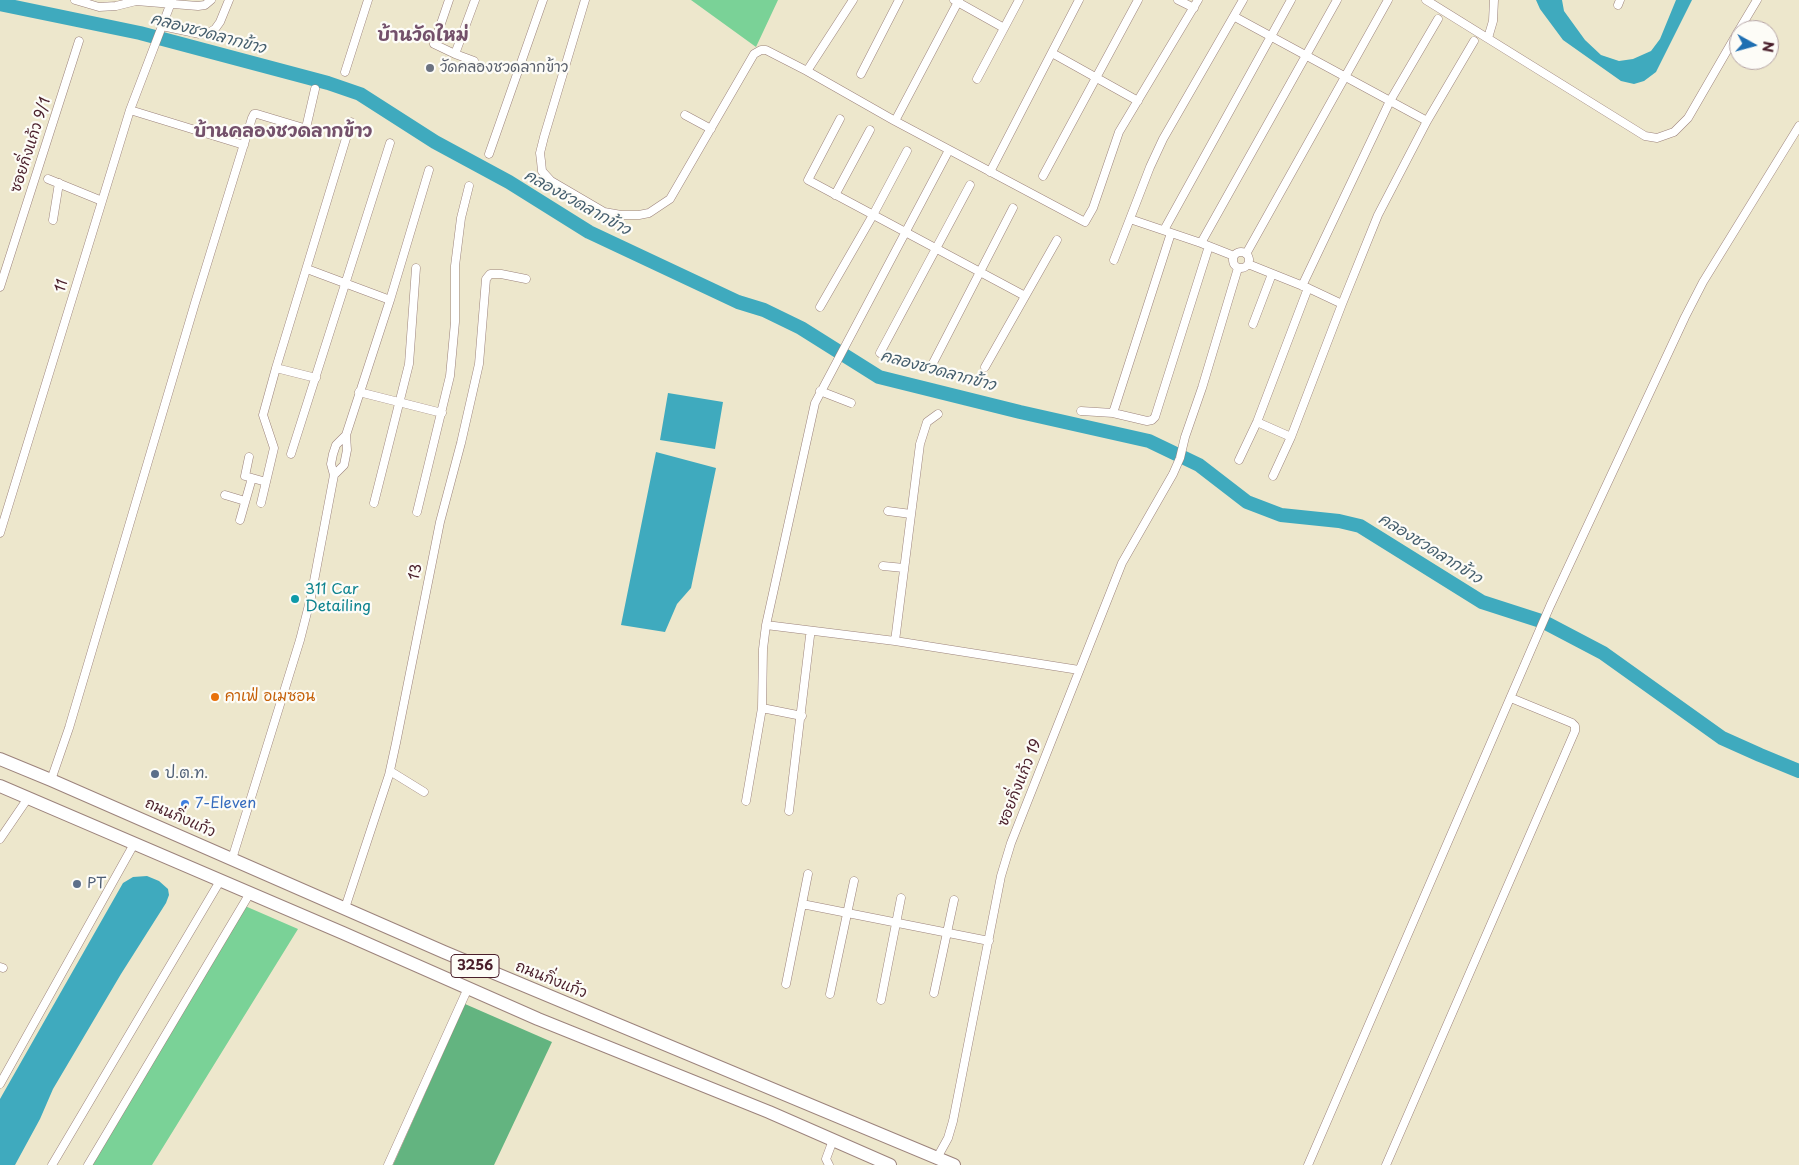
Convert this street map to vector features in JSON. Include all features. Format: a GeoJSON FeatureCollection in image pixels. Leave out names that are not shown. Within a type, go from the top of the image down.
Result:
{"type":"FeatureCollection","features":[{"type":"Feature","properties":{"kind":"main road","name":"ถนนกิ่งแก้ว"},"geometry":{"type":"LineString","coordinates":[[0,759],[462,960],[954,1165]]}},
{"type":"Feature","properties":{"kind":"main road","name":"3256"},"geometry":{"type":"LineString","coordinates":[[0,786],[538,1019],[769,1112],[890,1165]]}},
{"type":"Feature","properties":{"kind":"street"},"geometry":{"type":"LineString","coordinates":[[75,0],[99,7],[116,6],[136,1],[171,2],[198,6],[211,0]]}},
{"type":"Feature","properties":{"kind":"street"},"geometry":{"type":"LineString","coordinates":[[160,30],[200,34],[210,32],[220,22],[229,0]]}},
{"type":"Feature","properties":{"kind":"street"},"geometry":{"type":"LineString","coordinates":[[345,72],[368,0]]}},
{"type":"Feature","properties":{"kind":"street"},"geometry":{"type":"LineString","coordinates":[[449,0],[434,44],[474,61]]}},
{"type":"Feature","properties":{"kind":"street"},"geometry":{"type":"LineString","coordinates":[[454,54],[475,0]]}},
{"type":"Feature","properties":{"kind":"street"},"geometry":{"type":"LineString","coordinates":[[489,154],[543,0]]}},
{"type":"Feature","properties":{"kind":"street"},"geometry":{"type":"LineString","coordinates":[[585,0],[540,153],[542,171],[545,176],[557,186],[604,212],[621,216],[644,214],[661,206],[670,199],[754,54],[761,50],[766,50],[1085,222],[1093,208],[1119,132],[1198,0]]}},
{"type":"Feature","properties":{"kind":"street"},"geometry":{"type":"LineString","coordinates":[[807,71],[853,0]]}},
{"type":"Feature","properties":{"kind":"street"},"geometry":{"type":"LineString","coordinates":[[861,74],[899,0]]}},
{"type":"Feature","properties":{"kind":"street"},"geometry":{"type":"LineString","coordinates":[[977,80],[1019,0]]}},
{"type":"Feature","properties":{"kind":"street"},"geometry":{"type":"LineString","coordinates":[[990,172],[1079,0]]}},
{"type":"Feature","properties":{"kind":"street"},"geometry":{"type":"LineString","coordinates":[[1043,176],[1138,0]]}},
{"type":"Feature","properties":{"kind":"street"},"geometry":{"type":"LineString","coordinates":[[1178,0],[1194,8]]}},
{"type":"Feature","properties":{"kind":"street"},"geometry":{"type":"LineString","coordinates":[[1114,260],[1150,167],[1163,139],[1235,17],[1243,0]]}},
{"type":"Feature","properties":{"kind":"street"},"geometry":{"type":"LineString","coordinates":[[1113,413],[1168,232],[1270,36],[1291,0]]}},
{"type":"Feature","properties":{"kind":"street"},"geometry":{"type":"LineString","coordinates":[[1201,243],[1337,0]]}},
{"type":"Feature","properties":{"kind":"street"},"geometry":{"type":"LineString","coordinates":[[1246,254],[1388,0]]}},
{"type":"Feature","properties":{"kind":"street"},"geometry":{"type":"LineString","coordinates":[[1426,0],[1645,136],[1657,138],[1674,132],[1688,118],[1729,47]]}},
{"type":"Feature","properties":{"kind":"street"},"geometry":{"type":"LineString","coordinates":[[1488,38],[1493,21],[1494,0]]}},
{"type":"Feature","properties":{"kind":"street"},"geometry":{"type":"LineString","coordinates":[[1745,20],[1757,0]]}},
{"type":"Feature","properties":{"kind":"street"},"geometry":{"type":"LineString","coordinates":[[895,121],[957,1],[1004,28]]}},
{"type":"Feature","properties":{"kind":"street","name":"11"},"geometry":{"type":"LineString","coordinates":[[0,533],[130,110],[171,2]]}},
{"type":"Feature","properties":{"kind":"street"},"geometry":{"type":"LineString","coordinates":[[1235,17],[1427,121]]}},
{"type":"Feature","properties":{"kind":"street"},"geometry":{"type":"LineString","coordinates":[[1239,460],[1257,422],[1304,287],[1390,101],[1438,19]]}},
{"type":"Feature","properties":{"kind":"street","name":"ซอยกิ่งแก้ว 9/1"},"geometry":{"type":"LineString","coordinates":[[0,286],[79,41]]}},
{"type":"Feature","properties":{"kind":"street"},"geometry":{"type":"LineString","coordinates":[[1273,476],[1291,437],[1378,216],[1427,121],[1474,42]]}},
{"type":"Feature","properties":{"kind":"street"},"geometry":{"type":"LineString","coordinates":[[1052,53],[1138,101]]}},
{"type":"Feature","properties":{"kind":"street"},"geometry":{"type":"LineString","coordinates":[[306,128],[315,89]]}},
{"type":"Feature","properties":{"kind":"street"},"geometry":{"type":"LineString","coordinates":[[130,110],[244,145]]}},
{"type":"Feature","properties":{"kind":"street"},"geometry":{"type":"LineString","coordinates":[[51,780],[69,728],[252,118],[254,114],[257,114],[317,132]]}},
{"type":"Feature","properties":{"kind":"street"},"geometry":{"type":"LineString","coordinates":[[686,115],[711,129]]}},
{"type":"Feature","properties":{"kind":"street"},"geometry":{"type":"LineString","coordinates":[[840,118],[808,180],[1025,296]]}},
{"type":"Feature","properties":{"kind":"street"},"geometry":{"type":"LineString","coordinates":[[261,503],[274,448],[263,415],[351,122]]}},
{"type":"Feature","properties":{"kind":"street"},"geometry":{"type":"LineString","coordinates":[[1308,1165],[1550,606],[1701,287],[1799,126]]}},
{"type":"Feature","properties":{"kind":"street"},"geometry":{"type":"LineString","coordinates":[[835,195],[870,130]]}},
{"type":"Feature","properties":{"kind":"street"},"geometry":{"type":"LineString","coordinates":[[291,454],[390,143]]}},
{"type":"Feature","properties":{"kind":"street"},"geometry":{"type":"LineString","coordinates":[[746,801],[762,708],[763,649],[766,625],[811,415],[832,367],[949,150]]}},
{"type":"Feature","properties":{"kind":"street"},"geometry":{"type":"LineString","coordinates":[[820,307],[907,151]]}},
{"type":"Feature","properties":{"kind":"street"},"geometry":{"type":"LineString","coordinates":[[334,475],[344,465],[347,450],[346,435],[390,300],[429,170]]}},
{"type":"Feature","properties":{"kind":"street"},"geometry":{"type":"LineString","coordinates":[[48,179],[102,201]]}},
{"type":"Feature","properties":{"kind":"street"},"geometry":{"type":"LineString","coordinates":[[53,220],[59,183]]}},
{"type":"Feature","properties":{"kind":"street"},"geometry":{"type":"LineString","coordinates":[[880,353],[970,185]]}},
{"type":"Feature","properties":{"kind":"street"},"geometry":{"type":"LineString","coordinates":[[417,512],[442,413],[452,358],[455,266],[461,218],[469,186]]}},
{"type":"Feature","properties":{"kind":"street"},"geometry":{"type":"LineString","coordinates":[[933,363],[1013,208]]}},
{"type":"Feature","properties":{"kind":"street"},"geometry":{"type":"LineString","coordinates":[[1130,220],[1234,256]]}},
{"type":"Feature","properties":{"kind":"street"},"geometry":{"type":"LineString","coordinates":[[985,367],[1057,240]]}},
{"type":"Feature","properties":{"kind":"street"},"geometry":{"type":"LineString","coordinates":[[1081,411],[1113,413],[1147,421],[1155,417],[1209,246]]}},
{"type":"Feature","properties":{"kind":"street"},"geometry":{"type":"LineString","coordinates":[[1241,252],[1246,254],[1249,259],[1248,264],[1243,268],[1238,268],[1233,261],[1234,256],[1241,252]]}},
{"type":"Feature","properties":{"kind":"street"},"geometry":{"type":"LineString","coordinates":[[1248,264],[1342,304]]}},
{"type":"Feature","properties":{"kind":"street"},"geometry":{"type":"LineString","coordinates":[[374,503],[409,364],[416,268]]}},
{"type":"Feature","properties":{"kind":"street","name":"ซอยกิ่งแก้ว 19"},"geometry":{"type":"LineString","coordinates":[[937,1158],[948,1138],[953,1121],[1001,876],[1011,843],[1122,563],[1173,474],[1180,458],[1238,268]]}},
{"type":"Feature","properties":{"kind":"street"},"geometry":{"type":"LineString","coordinates":[[308,269],[390,300]]}},
{"type":"Feature","properties":{"kind":"street","name":"13"},"geometry":{"type":"LineString","coordinates":[[345,908],[390,771],[408,690],[440,522],[479,364],[486,278],[490,274],[501,274],[526,279]]}},
{"type":"Feature","properties":{"kind":"street"},"geometry":{"type":"LineString","coordinates":[[1252,324],[1272,274]]}},
{"type":"Feature","properties":{"kind":"street"},"geometry":{"type":"LineString","coordinates":[[276,368],[316,378]]}},
{"type":"Feature","properties":{"kind":"street"},"geometry":{"type":"LineString","coordinates":[[820,391],[851,403]]}},
{"type":"Feature","properties":{"kind":"street"},"geometry":{"type":"LineString","coordinates":[[360,392],[442,413]]}},
{"type":"Feature","properties":{"kind":"street"},"geometry":{"type":"LineString","coordinates":[[895,641],[920,444],[924,426],[938,414]]}},
{"type":"Feature","properties":{"kind":"street"},"geometry":{"type":"LineString","coordinates":[[1257,422],[1291,437]]}},
{"type":"Feature","properties":{"kind":"street"},"geometry":{"type":"LineString","coordinates":[[232,859],[300,640],[311,597],[334,475],[331,464],[333,454],[336,445],[346,435]]}},
{"type":"Feature","properties":{"kind":"street"},"geometry":{"type":"LineString","coordinates":[[250,457],[245,476],[266,482]]}},
{"type":"Feature","properties":{"kind":"street"},"geometry":{"type":"LineString","coordinates":[[240,520],[252,478]]}},
{"type":"Feature","properties":{"kind":"street"},"geometry":{"type":"LineString","coordinates":[[225,495],[245,500]]}},
{"type":"Feature","properties":{"kind":"street"},"geometry":{"type":"LineString","coordinates":[[888,511],[911,514]]}},
{"type":"Feature","properties":{"kind":"street"},"geometry":{"type":"LineString","coordinates":[[883,566],[904,568]]}},
{"type":"Feature","properties":{"kind":"street"},"geometry":{"type":"LineString","coordinates":[[766,625],[895,641],[1079,670]]}},
{"type":"Feature","properties":{"kind":"street"},"geometry":{"type":"LineString","coordinates":[[789,811],[802,716],[810,636]]}},
{"type":"Feature","properties":{"kind":"street"},"geometry":{"type":"LineString","coordinates":[[1386,1165],[1575,731],[1575,726],[1572,723],[1511,698]]}},
{"type":"Feature","properties":{"kind":"street"},"geometry":{"type":"LineString","coordinates":[[762,708],[802,716]]}},
{"type":"Feature","properties":{"kind":"street"},"geometry":{"type":"LineString","coordinates":[[390,771],[424,792]]}},
{"type":"Feature","properties":{"kind":"street"},"geometry":{"type":"LineString","coordinates":[[0,839],[28,798]]}},
{"type":"Feature","properties":{"kind":"street"},"geometry":{"type":"LineString","coordinates":[[0,1084],[134,844]]}},
{"type":"Feature","properties":{"kind":"street"},"geometry":{"type":"LineString","coordinates":[[786,984],[808,874]]}},
{"type":"Feature","properties":{"kind":"street"},"geometry":{"type":"LineString","coordinates":[[52,1165],[220,881]]}},
{"type":"Feature","properties":{"kind":"street"},"geometry":{"type":"LineString","coordinates":[[830,994],[854,881]]}},
{"type":"Feature","properties":{"kind":"street"},"geometry":{"type":"LineString","coordinates":[[88,1165],[250,893]]}},
{"type":"Feature","properties":{"kind":"street"},"geometry":{"type":"LineString","coordinates":[[881,1000],[901,898]]}},
{"type":"Feature","properties":{"kind":"street"},"geometry":{"type":"LineString","coordinates":[[934,993],[954,900]]}},
{"type":"Feature","properties":{"kind":"street"},"geometry":{"type":"LineString","coordinates":[[802,904],[989,941]]}},
{"type":"Feature","properties":{"kind":"street"},"geometry":{"type":"LineString","coordinates":[[388,1165],[468,988]]}},
{"type":"Feature","properties":{"kind":"street"},"geometry":{"type":"LineString","coordinates":[[829,1165],[826,1159],[833,1140]]}},
{"type":"Feature","properties":{"kind":"green space"},"geometry":{"type":"Polygon","coordinates":[[[691,0],[778,0],[756,47],[691,0]]]}},
{"type":"Feature","properties":{"kind":"green space"},"geometry":{"type":"Polygon","coordinates":[[[245,906],[298,929],[152,1165],[91,1165],[245,906]]]}},
{"type":"Feature","properties":{"kind":"green space"},"geometry":{"type":"Polygon","coordinates":[[[465,1004],[552,1042],[494,1165],[393,1165],[465,1004]]]}},
{"type":"Feature","properties":{"kind":"water"},"geometry":{"type":"Polygon","coordinates":[[[1536,0],[1562,0],[1564,11],[1585,40],[1601,55],[1619,61],[1633,59],[1651,51],[1660,39],[1676,0],[1692,0],[1656,72],[1644,81],[1634,84],[1621,81],[1563,40],[1540,9],[1536,0]]]}},
{"type":"Feature","properties":{"kind":"water"},"geometry":{"type":"Polygon","coordinates":[[[668,393],[723,402],[715,449],[660,440],[668,393]]]}},
{"type":"Feature","properties":{"kind":"water"},"geometry":{"type":"Polygon","coordinates":[[[656,452],[716,468],[691,588],[677,604],[665,632],[621,625],[656,452]]]}},
{"type":"Feature","properties":{"kind":"water"},"geometry":{"type":"Polygon","coordinates":[[[147,876],[159,881],[168,889],[169,895],[166,903],[121,974],[53,1089],[40,1119],[15,1165],[0,1165],[0,1099],[123,883],[133,877],[147,876]]]}},
{"type":"Feature","properties":{"kind":"waterway","name":"คลองชวดลากข้าว"},"geometry":{"type":"LineString","coordinates":[[0,4],[140,33],[328,83],[360,94],[435,142],[509,182],[589,232],[738,302],[764,310],[801,328],[879,377],[1020,412],[1149,441],[1199,465],[1247,502],[1281,515],[1339,521],[1360,526],[1482,602],[1544,622],[1603,653],[1722,738],[1799,771]]}},
{"type":"Feature","properties":{"kind":"place","name":"วัดคลองชวดลากข้าว"},"geometry":{"type":"Point","coordinates":[430,68]}},
{"type":"Feature","properties":{"kind":"place","name":"311 Car Detailing"},"geometry":{"type":"Point","coordinates":[295,599]}},
{"type":"Feature","properties":{"kind":"place","name":"คาเฟ่ อเมซอน"},"geometry":{"type":"Point","coordinates":[215,697]}},
{"type":"Feature","properties":{"kind":"place","name":"ป.ต.ท."},"geometry":{"type":"Point","coordinates":[155,774]}},
{"type":"Feature","properties":{"kind":"place","name":"7-Eleven"},"geometry":{"type":"Point","coordinates":[185,804]}},
{"type":"Feature","properties":{"kind":"place","name":"PT"},"geometry":{"type":"Point","coordinates":[77,884]}},
{"type":"Feature","properties":{"kind":"district","name":"บ้านวัดใหม่"},"geometry":{"type":"Point","coordinates":[423,36]}},
{"type":"Feature","properties":{"kind":"district","name":"บ้านคลองชวดลากข้าว"},"geometry":{"type":"Point","coordinates":[283,132]}}]}
